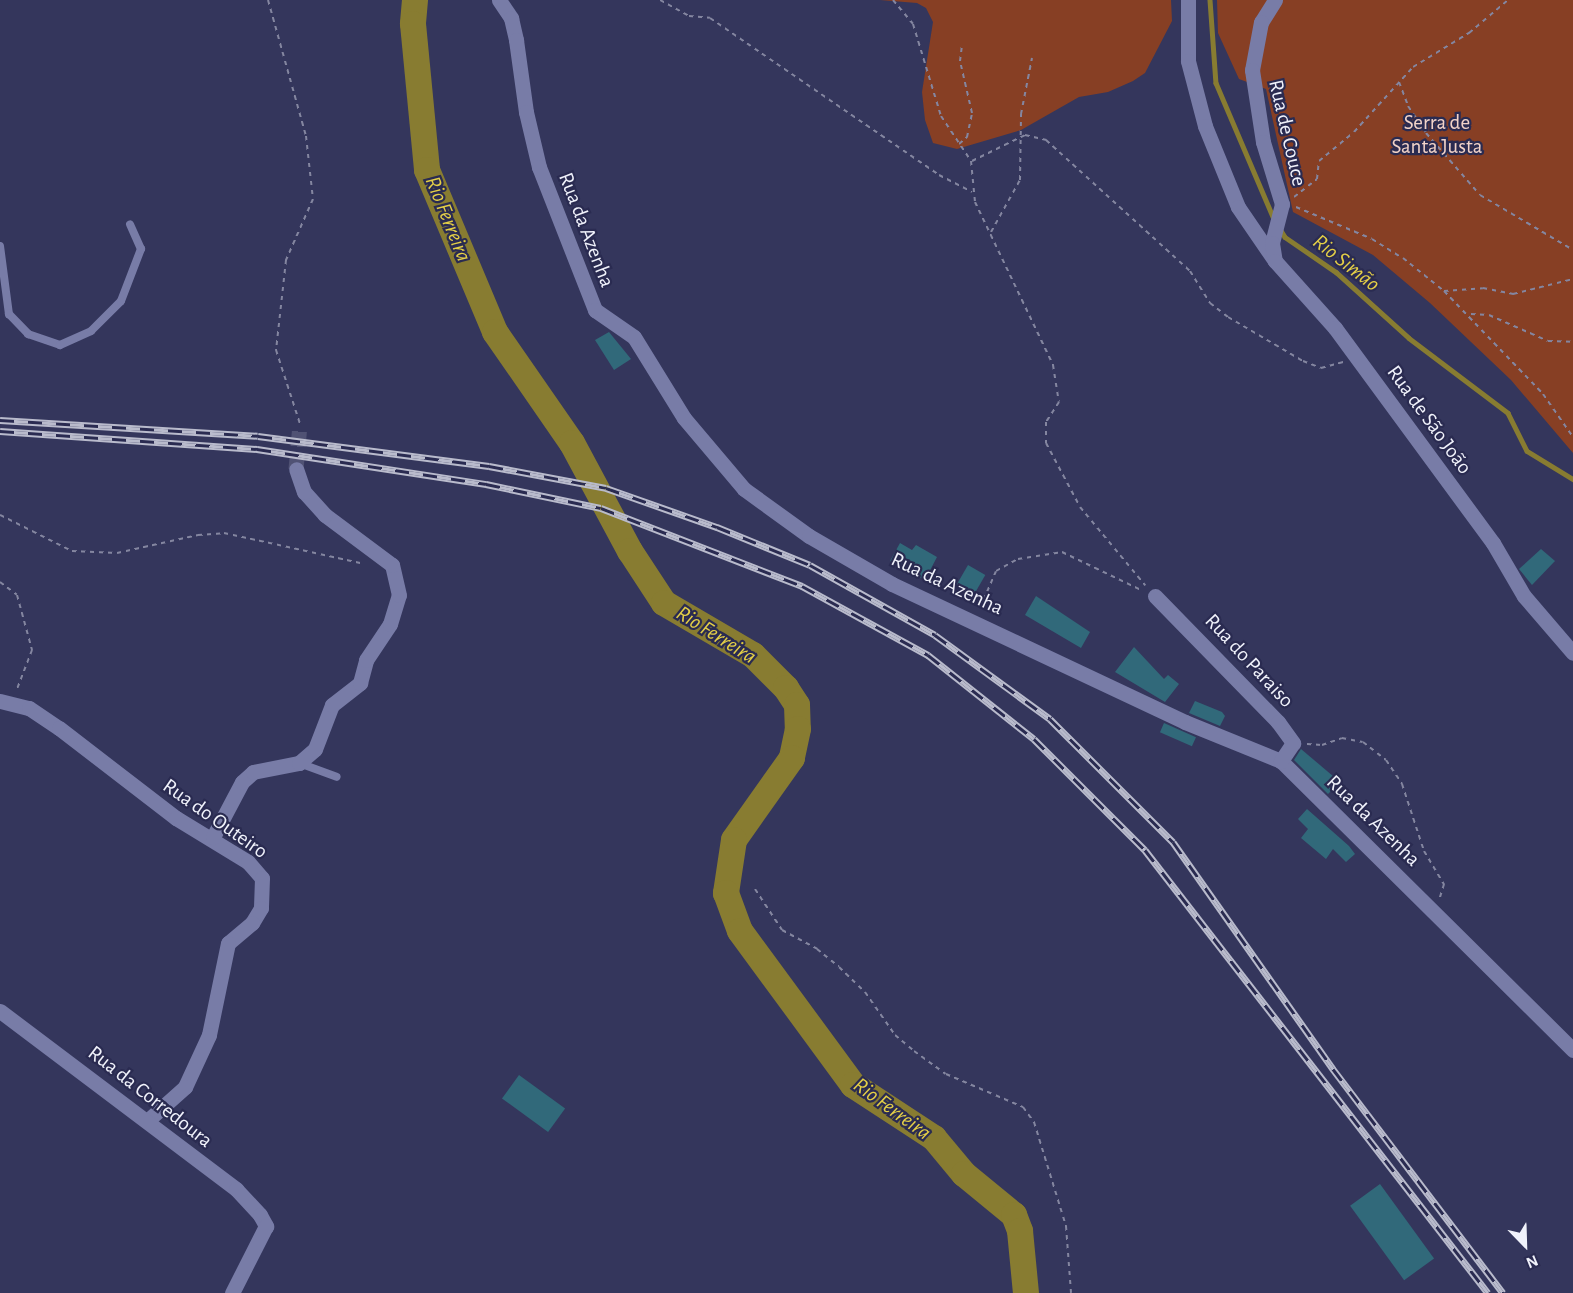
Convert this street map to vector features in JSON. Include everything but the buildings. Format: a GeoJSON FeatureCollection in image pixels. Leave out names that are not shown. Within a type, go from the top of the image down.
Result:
{"type":"FeatureCollection","features":[{"type":"Feature","properties":{"kind":"street","name":"Rua da Azenha"},"geometry":{"type":"LineString","coordinates":[[499,0],[510,18],[516,40],[526,112],[539,167],[595,310],[634,337],[684,418],[744,489],[771,512],[892,584],[975,620],[1100,682],[1281,761],[1573,1050]]}},
{"type":"Feature","properties":{"kind":"street","name":"Rua de São João"},"geometry":{"type":"LineString","coordinates":[[1188,0],[1188,61],[1205,126],[1238,207],[1275,261],[1335,328],[1493,543],[1524,596],[1573,653]]}},
{"type":"Feature","properties":{"kind":"street","name":"Rua de Couce"},"geometry":{"type":"LineString","coordinates":[[1275,0],[1261,22],[1252,70],[1263,142],[1286,203]]}},
{"type":"Feature","properties":{"kind":"street"},"geometry":{"type":"LineString","coordinates":[[1275,261],[1272,243],[1286,203]]}},
{"type":"Feature","properties":{"kind":"street"},"geometry":{"type":"LineString","coordinates":[[213,837],[242,782],[253,772],[299,764],[315,749],[332,705],[360,682],[366,660],[390,624],[399,596],[392,565],[325,514],[304,492],[296,469]]}},
{"type":"Feature","properties":{"kind":"street","name":"Rua do Paraiso"},"geometry":{"type":"LineString","coordinates":[[1155,596],[1278,722],[1293,743]]}},
{"type":"Feature","properties":{"kind":"street","name":"Rua do Outeiro"},"geometry":{"type":"LineString","coordinates":[[6,702],[29,708],[59,728],[176,818],[213,837],[262,878],[261,908],[252,923],[228,943],[209,1035],[185,1087],[147,1121]]}},
{"type":"Feature","properties":{"kind":"street"},"geometry":{"type":"LineString","coordinates":[[1281,761],[1293,743]]}},
{"type":"Feature","properties":{"kind":"street","name":"Rua da Corredoura"},"geometry":{"type":"LineString","coordinates":[[0,1011],[236,1189],[266,1226],[232,1293]]}},
{"type":"Feature","properties":{"kind":"lane"},"geometry":{"type":"LineString","coordinates":[[0,246],[9,314],[28,334],[60,345],[91,331],[121,301],[141,249],[130,224]]}},
{"type":"Feature","properties":{"kind":"lane"},"geometry":{"type":"LineString","coordinates":[[0,315],[9,314]]}},
{"type":"Feature","properties":{"kind":"lane"},"geometry":{"type":"LineString","coordinates":[[299,764],[337,777]]}},
{"type":"Feature","properties":{"kind":"path"},"geometry":{"type":"LineString","coordinates":[[268,0],[306,136],[313,199],[286,260],[276,350],[300,424]]}},
{"type":"Feature","properties":{"kind":"path"},"geometry":{"type":"LineString","coordinates":[[660,0],[689,16],[710,18],[939,175],[974,192]]}},
{"type":"Feature","properties":{"kind":"path"},"geometry":{"type":"LineString","coordinates":[[893,0],[913,24],[935,102],[948,131],[971,161],[975,202],[1053,365],[1059,402],[1046,422],[1046,443],[1080,507],[1155,596]]}},
{"type":"Feature","properties":{"kind":"path"},"geometry":{"type":"LineString","coordinates":[[1508,0],[1469,33],[1413,67],[1354,132],[1319,161],[1317,179],[1286,203],[1372,239],[1403,258],[1444,291],[1470,314],[1543,394],[1573,437]]}},
{"type":"Feature","properties":{"kind":"path"},"geometry":{"type":"LineString","coordinates":[[959,144],[967,137],[972,113],[960,61],[962,45]]}},
{"type":"Feature","properties":{"kind":"path"},"geometry":{"type":"LineString","coordinates":[[990,233],[1020,180],[1021,114],[1032,58]]}},
{"type":"Feature","properties":{"kind":"path"},"geometry":{"type":"LineString","coordinates":[[1399,82],[1408,106],[1426,133],[1480,195],[1573,250]]}},
{"type":"Feature","properties":{"kind":"path"},"geometry":{"type":"LineString","coordinates":[[971,161],[1021,137],[1046,140],[1190,271],[1210,303],[1228,317],[1321,368],[1345,362]]}},
{"type":"Feature","properties":{"kind":"path"},"geometry":{"type":"LineString","coordinates":[[1444,291],[1483,288],[1513,294],[1573,279]]}},
{"type":"Feature","properties":{"kind":"path"},"geometry":{"type":"LineString","coordinates":[[1470,314],[1489,315],[1548,341],[1573,342]]}},
{"type":"Feature","properties":{"kind":"path"},"geometry":{"type":"LineString","coordinates":[[0,515],[72,551],[117,553],[198,534],[224,533],[296,546],[394,571]]}},
{"type":"Feature","properties":{"kind":"path"},"geometry":{"type":"LineString","coordinates":[[975,620],[996,571],[1018,559],[1062,552],[1155,596]]}},
{"type":"Feature","properties":{"kind":"path"},"geometry":{"type":"LineString","coordinates":[[0,582],[17,596],[32,650],[6,702]]}},
{"type":"Feature","properties":{"kind":"path"},"geometry":{"type":"LineString","coordinates":[[1293,743],[1322,745],[1342,738],[1363,742],[1386,760],[1402,784],[1424,851],[1444,884],[1435,911]]}},
{"type":"Feature","properties":{"kind":"path"},"geometry":{"type":"LineString","coordinates":[[754,889],[782,930],[817,949],[840,967],[865,992],[895,1035],[914,1052],[946,1074],[1023,1107],[1034,1122],[1066,1227],[1071,1293]]}},
{"type":"Feature","properties":{"kind":"green space"},"geometry":{"type":"Polygon","coordinates":[[[880,0],[1171,0],[1172,21],[1145,73],[1133,81],[1108,92],[1079,97],[1021,130],[957,149],[933,143],[925,120],[922,92],[933,22],[926,8],[917,3],[880,0]]]}},
{"type":"Feature","properties":{"kind":"green space","name":"Serra de Santa Justa"},"geometry":{"type":"Polygon","coordinates":[[[1217,0],[1573,0],[1573,453],[1511,380],[1430,303],[1373,255],[1293,212],[1266,89],[1239,79],[1218,33],[1217,0]]]}},
{"type":"Feature","properties":{"kind":"waterway","name":"Rio Ferreira"},"geometry":{"type":"LineString","coordinates":[[415,0],[413,24],[427,170],[495,332],[572,443],[630,551],[664,603],[753,655],[786,688],[797,705],[798,729],[792,758],[734,840],[726,893],[740,931],[853,1085],[934,1138],[964,1174],[1014,1215],[1020,1231],[1026,1293]]}},
{"type":"Feature","properties":{"kind":"waterway","name":"Rio Simão"},"geometry":{"type":"LineString","coordinates":[[1210,0],[1216,83],[1274,219]]}},
{"type":"Feature","properties":{"kind":"waterway","name":"Rio Simão"},"geometry":{"type":"LineString","coordinates":[[1280,229],[1285,237],[1336,272],[1409,338],[1508,413],[1527,451],[1573,479]]}},
{"type":"Feature","properties":{"kind":"tunnel"},"geometry":{"type":"LineString","coordinates":[[296,469],[300,424]]}},
{"type":"Feature","properties":{"kind":"railway"},"geometry":{"type":"LineString","coordinates":[[0,420],[258,436],[489,466],[606,488],[717,527],[810,565],[935,635],[1050,719],[1173,842],[1333,1069],[1503,1293]]}},
{"type":"Feature","properties":{"kind":"railway"},"geometry":{"type":"LineString","coordinates":[[0,431],[257,449],[486,484],[601,508],[802,586],[928,655],[1034,739],[1145,850],[1488,1293]]}}]}
